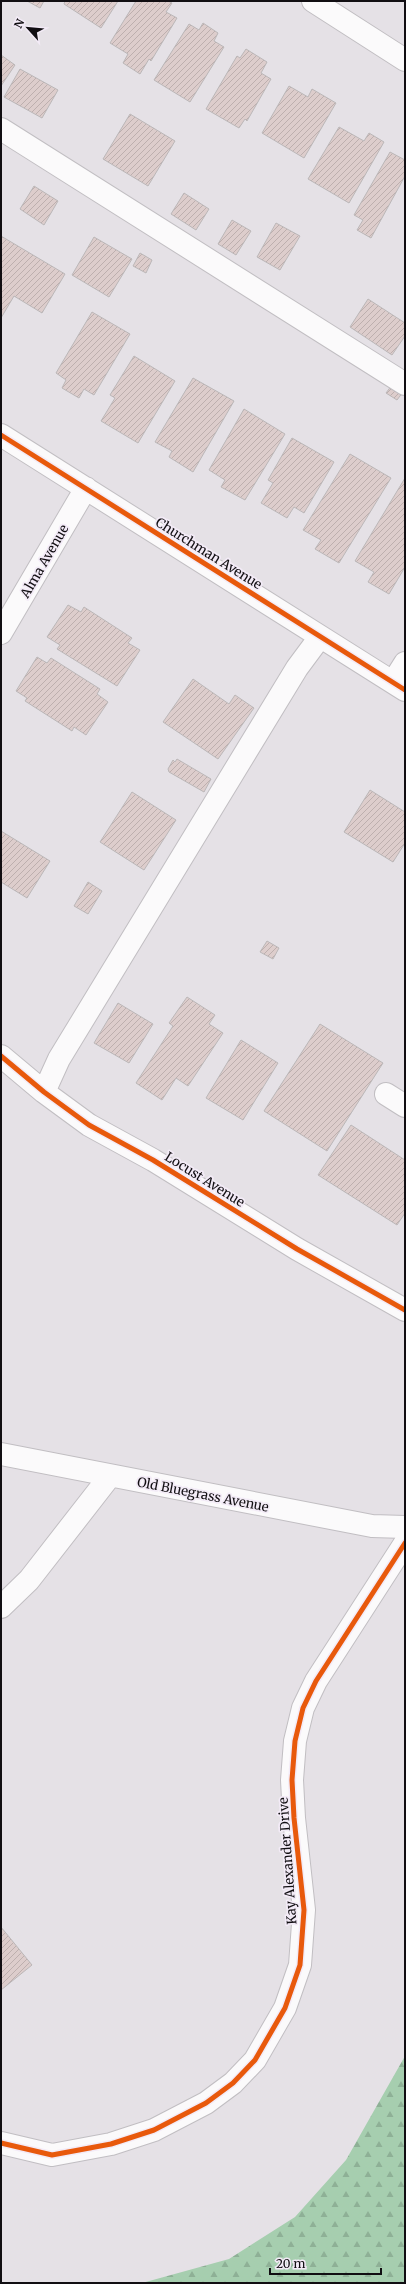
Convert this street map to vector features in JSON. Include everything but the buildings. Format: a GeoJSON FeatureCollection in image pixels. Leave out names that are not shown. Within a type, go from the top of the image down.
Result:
{"type":"FeatureCollection","features":[{"type":"Feature","properties":{"kind":"street"},"geometry":{"type":"LineString","coordinates":[[313,1],[405,60]]}},
{"type":"Feature","properties":{"kind":"street"},"geometry":{"type":"LineString","coordinates":[[1,129],[405,384]]}},
{"type":"Feature","properties":{"kind":"street","name":"Churchman Avenue"},"geometry":{"type":"LineString","coordinates":[[1,435],[399,686]]}},
{"type":"Feature","properties":{"kind":"street","name":"Alma Avenue"},"geometry":{"type":"LineString","coordinates":[[1,633],[86,488]]}},
{"type":"Feature","properties":{"kind":"street"},"geometry":{"type":"LineString","coordinates":[[44,1092],[67,1045],[293,675],[320,636]]}},
{"type":"Feature","properties":{"kind":"street"},"geometry":{"type":"LineString","coordinates":[[399,686],[405,663]]}},
{"type":"Feature","properties":{"kind":"street","name":"Locust Avenue"},"geometry":{"type":"LineString","coordinates":[[1,1056],[44,1092],[89,1125],[153,1160],[297,1249],[405,1310]]}},
{"type":"Feature","properties":{"kind":"street"},"geometry":{"type":"LineString","coordinates":[[386,1094],[405,1106]]}},
{"type":"Feature","properties":{"kind":"street","name":"Old Bluegrass Avenue"},"geometry":{"type":"LineString","coordinates":[[1,1454],[372,1526],[405,1526]]}},
{"type":"Feature","properties":{"kind":"street"},"geometry":{"type":"LineString","coordinates":[[1,1607],[28,1580],[110,1476]]}},
{"type":"Feature","properties":{"kind":"street","name":"Kay Alexander Drive"},"geometry":{"type":"LineString","coordinates":[[1,2143],[52,2155],[111,2144],[140,2135],[154,2130],[206,2103],[233,2083],[255,2060],[286,2008],[300,1965],[304,1910],[294,1818],[292,1780],[295,1741],[303,1708],[316,1681],[405,1543]]}},
{"type":"Feature","properties":{"kind":"green space"},"geometry":{"type":"Polygon","coordinates":[[[405,2056],[405,2283],[142,2283],[229,2259],[295,2217],[346,2160],[405,2056]]]}},
{"type":"Feature","properties":{"kind":"cycle path"},"geometry":{"type":"LineString","coordinates":[[1,435],[405,690]]}},
{"type":"Feature","properties":{"kind":"cycle path"},"geometry":{"type":"LineString","coordinates":[[1,1056],[44,1092],[89,1125],[153,1160],[297,1249],[405,1310]]}},
{"type":"Feature","properties":{"kind":"cycle path"},"geometry":{"type":"LineString","coordinates":[[1,2143],[52,2155],[111,2144],[154,2130],[206,2103],[233,2083],[255,2060],[285,2008],[300,1965],[304,1910],[294,1818],[292,1780],[295,1741],[303,1708],[316,1681],[405,1543]]}}]}
